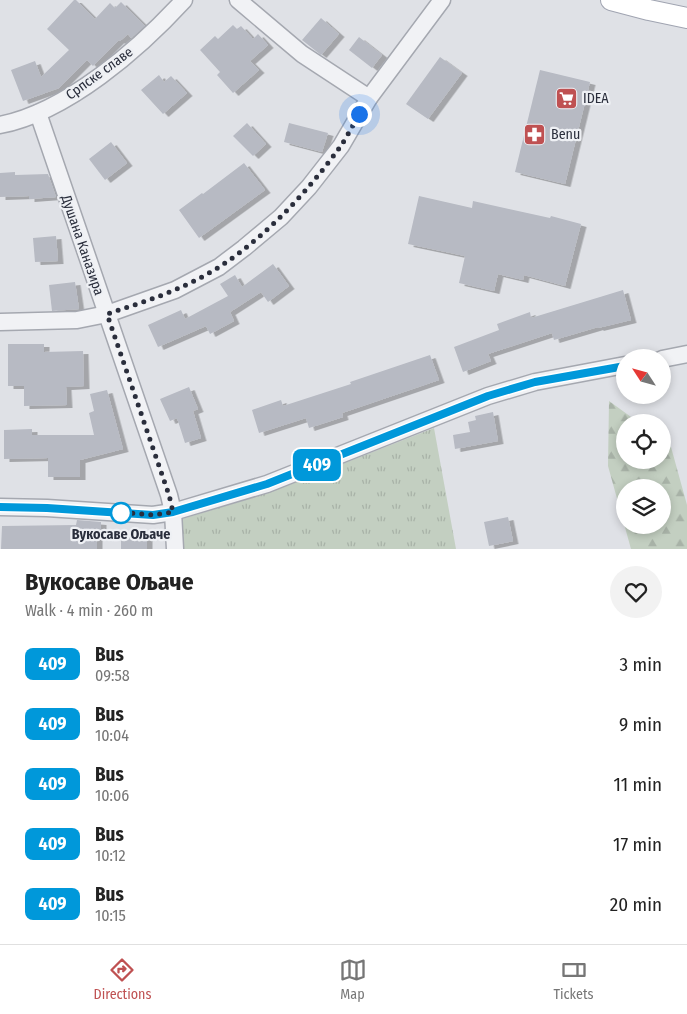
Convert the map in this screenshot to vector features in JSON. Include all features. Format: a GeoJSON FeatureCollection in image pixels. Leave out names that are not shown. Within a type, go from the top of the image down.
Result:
{"type":"FeatureCollection","features":[{"type":"Feature","properties":{"kind":"main road"},"geometry":{"type":"LineString","coordinates":[[611,0],[642,9],[687,18]]}},
{"type":"Feature","properties":{"kind":"street","name":"Српске славе"},"geometry":{"type":"LineString","coordinates":[[0,125],[38,113],[78,90],[114,65],[184,0]]}},
{"type":"Feature","properties":{"kind":"street"},"geometry":{"type":"LineString","coordinates":[[238,0],[302,54],[369,98]]}},
{"type":"Feature","properties":{"kind":"street"},"geometry":{"type":"LineString","coordinates":[[0,322],[77,320],[107,314],[175,290],[220,267],[281,217],[308,187],[341,146],[369,98],[442,0]]}},
{"type":"Feature","properties":{"kind":"street","name":"Душана Каназира"},"geometry":{"type":"LineString","coordinates":[[38,113],[166,486],[173,512],[175,549]]}},
{"type":"Feature","properties":{"kind":"street"},"geometry":{"type":"LineString","coordinates":[[671,357],[687,354]]}},
{"type":"Feature","properties":{"kind":"street"},"geometry":{"type":"LineString","coordinates":[[0,507],[153,515],[173,512],[267,484],[488,396],[535,382],[616,368]]}},
{"type":"Feature","properties":{"kind":"green space"},"geometry":{"type":"Polygon","coordinates":[[[609,401],[627,414],[616,414],[616,469],[671,469],[671,447],[687,505],[687,549],[631,549],[627,534],[671,534],[671,479],[616,479],[616,495],[608,466],[609,401]]]}},
{"type":"Feature","properties":{"kind":"green space"},"geometry":{"type":"Polygon","coordinates":[[[434,428],[456,549],[184,549],[182,519],[268,493],[434,428]]]}},
{"type":"Feature","properties":{"kind":"building"},"geometry":{"type":"Polygon","coordinates":[[[74,0],[95,19],[110,3],[115,8],[121,2],[145,26],[131,38],[128,34],[119,40],[93,66],[87,60],[59,88],[23,101],[11,70],[35,61],[41,77],[69,50],[47,29],[74,0]]]}},
{"type":"Feature","properties":{"kind":"building"},"geometry":{"type":"Polygon","coordinates":[[[321,18],[339,34],[321,55],[302,40],[321,18]]]}},
{"type":"Feature","properties":{"kind":"building"},"geometry":{"type":"Polygon","coordinates":[[[233,25],[237,29],[241,26],[253,39],[258,34],[268,45],[250,61],[259,70],[233,93],[217,75],[220,72],[200,50],[215,36],[218,39],[233,25]]]}},
{"type":"Feature","properties":{"kind":"building"},"geometry":{"type":"Polygon","coordinates":[[[359,37],[382,55],[372,68],[349,50],[359,37]]]}},
{"type":"Feature","properties":{"kind":"building"},"geometry":{"type":"Polygon","coordinates":[[[440,57],[462,73],[428,119],[406,104],[440,57]]]}},
{"type":"Feature","properties":{"kind":"building"},"geometry":{"type":"Polygon","coordinates":[[[540,70],[590,82],[565,184],[515,172],[540,70]]]}},
{"type":"Feature","properties":{"kind":"building"},"geometry":{"type":"Polygon","coordinates":[[[159,75],[164,82],[171,76],[187,93],[163,114],[141,90],[159,75]]]}},
{"type":"Feature","properties":{"kind":"building"},"geometry":{"type":"Polygon","coordinates":[[[247,123],[266,144],[253,156],[233,136],[247,123]]]}},
{"type":"Feature","properties":{"kind":"building"},"geometry":{"type":"Polygon","coordinates":[[[289,123],[328,133],[322,152],[284,142],[289,123]]]}},
{"type":"Feature","properties":{"kind":"building"},"geometry":{"type":"Polygon","coordinates":[[[111,142],[127,163],[105,180],[89,159],[111,142]]]}},
{"type":"Feature","properties":{"kind":"building"},"geometry":{"type":"Polygon","coordinates":[[[244,163],[265,190],[199,238],[179,210],[244,163]]]}},
{"type":"Feature","properties":{"kind":"building"},"geometry":{"type":"Polygon","coordinates":[[[15,172],[15,175],[48,174],[56,197],[29,199],[29,196],[0,197],[0,173],[15,172]]]}},
{"type":"Feature","properties":{"kind":"building"},"geometry":{"type":"Polygon","coordinates":[[[419,196],[472,208],[473,201],[550,218],[551,216],[581,224],[565,286],[524,275],[523,280],[498,274],[494,291],[459,283],[465,256],[408,244],[419,196]]]}},
{"type":"Feature","properties":{"kind":"building"},"geometry":{"type":"Polygon","coordinates":[[[56,236],[58,261],[35,262],[33,238],[56,236]]]}},
{"type":"Feature","properties":{"kind":"building"},"geometry":{"type":"Polygon","coordinates":[[[273,264],[289,286],[268,302],[261,292],[230,312],[234,321],[210,334],[206,326],[158,347],[148,325],[181,310],[185,319],[228,296],[220,284],[235,275],[242,287],[273,264]]]}},
{"type":"Feature","properties":{"kind":"building"},"geometry":{"type":"Polygon","coordinates":[[[75,282],[79,309],[52,311],[49,285],[75,282]]]}},
{"type":"Feature","properties":{"kind":"building"},"geometry":{"type":"Polygon","coordinates":[[[623,290],[631,320],[598,327],[554,340],[552,333],[488,354],[491,361],[463,372],[454,347],[499,330],[497,324],[530,312],[531,318],[623,290]]]}},
{"type":"Feature","properties":{"kind":"building"},"geometry":{"type":"Polygon","coordinates":[[[8,344],[44,344],[44,352],[83,351],[84,386],[66,387],[67,405],[24,406],[24,386],[8,386],[8,344]]]}},
{"type":"Feature","properties":{"kind":"building"},"geometry":{"type":"Polygon","coordinates":[[[430,355],[439,380],[342,413],[343,417],[309,428],[306,418],[259,433],[252,410],[281,400],[283,406],[351,384],[350,382],[430,355]]]}},
{"type":"Feature","properties":{"kind":"building"},"geometry":{"type":"Polygon","coordinates":[[[189,387],[198,409],[193,411],[201,438],[185,443],[177,418],[170,421],[160,399],[189,387]]]}},
{"type":"Feature","properties":{"kind":"building"},"geometry":{"type":"Polygon","coordinates":[[[107,390],[123,449],[80,460],[80,477],[48,477],[48,458],[4,459],[4,430],[32,429],[32,435],[94,435],[89,413],[94,411],[90,394],[107,390]]]}},
{"type":"Feature","properties":{"kind":"building"},"geometry":{"type":"Polygon","coordinates":[[[493,412],[498,441],[455,449],[453,435],[470,432],[468,422],[476,420],[475,416],[493,412]]]}},
{"type":"Feature","properties":{"kind":"building"},"geometry":{"type":"Polygon","coordinates":[[[508,517],[513,541],[489,546],[484,522],[508,517]]]}},
{"type":"Feature","properties":{"kind":"building"},"geometry":{"type":"Polygon","coordinates":[[[77,520],[101,522],[101,538],[97,538],[97,549],[1,549],[2,526],[76,525],[77,520]]]}},
{"type":"Feature","properties":{"kind":"building"},"geometry":{"type":"Polygon","coordinates":[[[121,534],[147,535],[147,549],[121,549],[121,534]]]}},
{"type":"Feature","properties":{"kind":"bus line","name":"409"},"geometry":{"type":"LineString","coordinates":[[0,507],[153,515],[165,514],[267,484],[488,396],[535,382],[616,368]]}},
{"type":"Feature","properties":{"kind":"place","name":"IDEA"},"geometry":{"type":"Point","coordinates":[567,98]}},
{"type":"Feature","properties":{"kind":"place","name":"Benu"},"geometry":{"type":"Point","coordinates":[535,134]}},
{"type":"Feature","properties":{"kind":"place","name":"Вукосаве Ољаче"},"geometry":{"type":"Point","coordinates":[121,513]}},
{"type":"Feature","properties":{"kind":"route"},"geometry":{"type":"LineString","coordinates":[[121,513],[118,512],[153,515],[173,512],[169,495],[107,314],[144,302],[198,280],[220,267],[244,248],[281,217],[308,187],[341,146],[359,114]]}}]}
